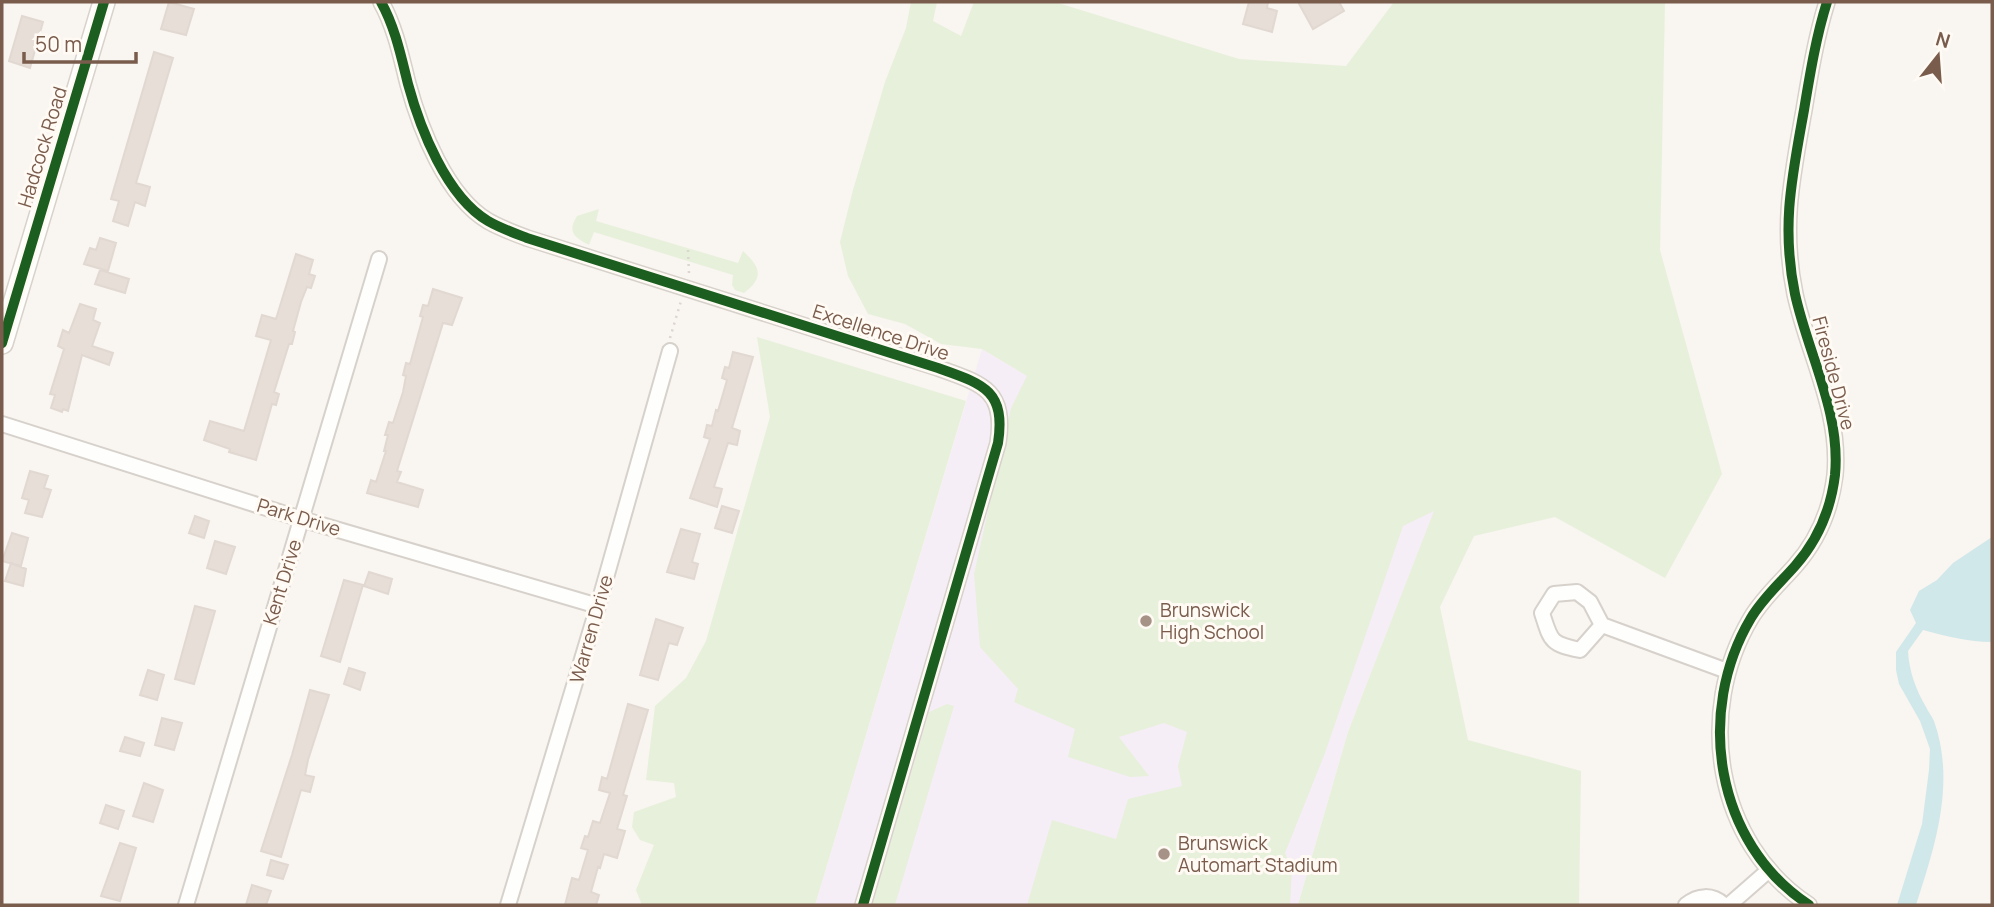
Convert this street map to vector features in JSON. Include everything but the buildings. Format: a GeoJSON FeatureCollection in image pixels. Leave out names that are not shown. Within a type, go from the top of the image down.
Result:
{"type":"FeatureCollection","features":[{"type":"Feature","properties":{"kind":"street","name":"Hadcock Road"},"geometry":{"type":"LineString","coordinates":[[2,343],[102,2]]}},
{"type":"Feature","properties":{"kind":"street","name":"Excellence Drive"},"geometry":{"type":"LineString","coordinates":[[381,2],[392,24],[418,119],[429,145],[461,197],[487,221],[527,238],[939,368],[982,386],[995,399],[1000,410],[1001,424],[998,443],[863,905]]}},
{"type":"Feature","properties":{"kind":"street","name":"Fireside Drive"},"geometry":{"type":"LineString","coordinates":[[1810,905],[1769,870],[1740,825],[1722,771],[1720,713],[1727,671],[1738,643],[1767,595],[1797,564],[1813,542],[1825,517],[1835,474],[1832,422],[1796,297],[1787,232],[1788,200],[1813,55],[1827,2]]}},
{"type":"Feature","properties":{"kind":"street","name":"Kent Drive"},"geometry":{"type":"LineString","coordinates":[[186,905],[379,259]]}},
{"type":"Feature","properties":{"kind":"street","name":"Warren Drive"},"geometry":{"type":"LineString","coordinates":[[508,905],[598,606],[670,351]]}},
{"type":"Feature","properties":{"kind":"street","name":"Park Drive"},"geometry":{"type":"LineString","coordinates":[[2,424],[302,519],[598,606]]}},
{"type":"Feature","properties":{"kind":"street"},"geometry":{"type":"LineString","coordinates":[[1602,625],[1580,650],[1558,646],[1549,635],[1542,613],[1554,594],[1577,592],[1590,602],[1602,625],[1727,671]]}},
{"type":"Feature","properties":{"kind":"street"},"geometry":{"type":"LineString","coordinates":[[1686,905],[1694,899],[1712,897],[1726,905],[1769,870]]}},
{"type":"Feature","properties":{"kind":"shaded area","name":"Brunswick High School"},"geometry":{"type":"Polygon","coordinates":[[[982,349],[1027,376],[1435,510],[1348,732],[1298,905],[815,905],[982,349]]]}},
{"type":"Feature","properties":{"kind":"green space"},"geometry":{"type":"Polygon","coordinates":[[[911,2],[937,2],[933,21],[961,36],[974,2],[1055,2],[1239,59],[1346,66],[1394,2],[1665,2],[1660,250],[1722,474],[1665,578],[1555,517],[1474,536],[1440,607],[1468,740],[1581,771],[1579,905],[1298,905],[1348,732],[1434,511],[1403,526],[1325,753],[1285,853],[1292,869],[1290,905],[1027,905],[1052,820],[1116,839],[1128,799],[1182,786],[1178,766],[1187,732],[1164,723],[1119,737],[1149,776],[1130,777],[1068,757],[1075,729],[1014,702],[1018,689],[980,647],[974,574],[1011,408],[1027,376],[982,349],[941,344],[905,324],[868,314],[848,276],[840,242],[885,82],[906,28],[911,2]]]}},
{"type":"Feature","properties":{"kind":"green space"},"geometry":{"type":"Polygon","coordinates":[[[599,209],[596,221],[738,263],[743,251],[754,262],[758,272],[755,282],[744,293],[735,290],[732,285],[733,275],[594,232],[589,245],[576,237],[573,226],[577,216],[599,209]]]}},
{"type":"Feature","properties":{"kind":"green space"},"geometry":{"type":"Polygon","coordinates":[[[757,337],[966,401],[815,905],[642,905],[636,890],[654,845],[640,840],[632,827],[634,812],[676,797],[674,783],[646,780],[655,706],[686,678],[706,641],[770,417],[757,337]]]}},
{"type":"Feature","properties":{"kind":"green space"},"geometry":{"type":"Polygon","coordinates":[[[947,704],[954,706],[895,905],[872,905],[929,712],[947,704]]]}},
{"type":"Feature","properties":{"kind":"water"},"geometry":{"type":"Polygon","coordinates":[[[1992,537],[1992,642],[1966,640],[1923,630],[1908,651],[1914,680],[1934,721],[1940,744],[1943,791],[1936,837],[1916,905],[1897,905],[1922,824],[1930,749],[1920,721],[1899,684],[1896,652],[1916,623],[1910,610],[1919,591],[1937,580],[1953,563],[1992,537]]]}},
{"type":"Feature","properties":{"kind":"cycle path"},"geometry":{"type":"LineString","coordinates":[[2,343],[104,2]]}},
{"type":"Feature","properties":{"kind":"cycle path"},"geometry":{"type":"LineString","coordinates":[[381,2],[394,32],[420,120],[437,160],[459,195],[488,221],[527,238],[938,368],[979,385],[994,400],[1000,425],[998,443],[863,905]]}},
{"type":"Feature","properties":{"kind":"cycle path"},"geometry":{"type":"LineString","coordinates":[[1809,905],[1777,879],[1752,847],[1735,812],[1724,774],[1720,734],[1723,694],[1734,655],[1751,618],[1803,556],[1817,534],[1827,511],[1835,475],[1833,429],[1795,294],[1789,246],[1790,202],[1796,157],[1814,56],[1827,2]]}},
{"type":"Feature","properties":{"kind":"place","name":"Brunswick High School"},"geometry":{"type":"Point","coordinates":[1146,621]}},
{"type":"Feature","properties":{"kind":"place","name":"Brunswick Automart Stadium"},"geometry":{"type":"Point","coordinates":[1164,854]}}]}
